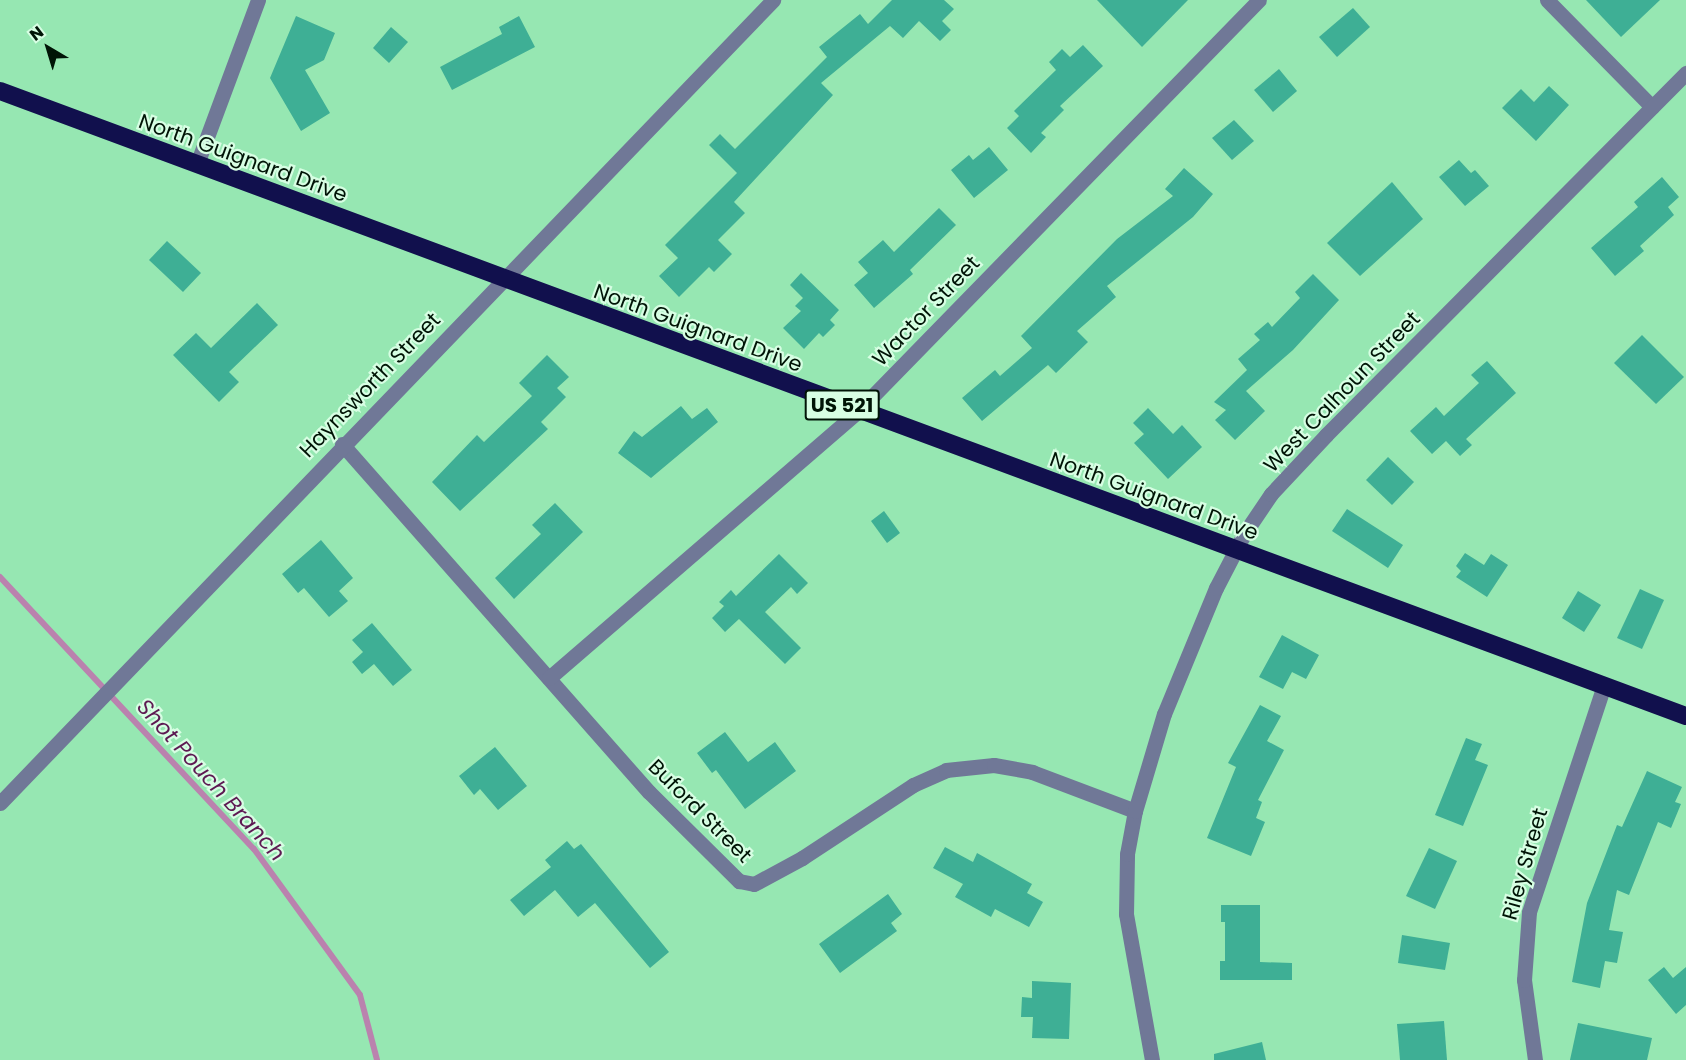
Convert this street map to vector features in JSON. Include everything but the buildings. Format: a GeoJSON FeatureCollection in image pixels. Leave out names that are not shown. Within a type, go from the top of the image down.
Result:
{"type":"FeatureCollection","features":[{"type":"Feature","properties":{"kind":"highway","name":"North Guignard Drive"},"geometry":{"type":"LineString","coordinates":[[0,91],[858,411],[1686,716]]}},
{"type":"Feature","properties":{"kind":"street"},"geometry":{"type":"LineString","coordinates":[[197,164],[258,0]]}},
{"type":"Feature","properties":{"kind":"street","name":"Haynsworth Street"},"geometry":{"type":"LineString","coordinates":[[0,803],[130,664],[773,0]]}},
{"type":"Feature","properties":{"kind":"street","name":"Wactor Street"},"geometry":{"type":"LineString","coordinates":[[549,678],[858,411],[1259,0]]}},
{"type":"Feature","properties":{"kind":"street"},"geometry":{"type":"LineString","coordinates":[[1547,0],[1652,107]]}},
{"type":"Feature","properties":{"kind":"street","name":"West Calhoun Street"},"geometry":{"type":"LineString","coordinates":[[1152,1060],[1126,914],[1127,854],[1135,811],[1164,714],[1216,588],[1236,550],[1271,494],[1292,470],[1686,73]]}},
{"type":"Feature","properties":{"kind":"street","name":"Buford Street"},"geometry":{"type":"LineString","coordinates":[[342,444],[649,792],[739,881],[754,884],[802,858],[913,784],[946,770],[994,765],[1022,770],[1135,811]]}},
{"type":"Feature","properties":{"kind":"street","name":"Riley Street"},"geometry":{"type":"LineString","coordinates":[[1535,1060],[1524,980],[1529,912],[1604,685]]}},
{"type":"Feature","properties":{"kind":"waterway","name":"Shot Pouch Branch"},"geometry":{"type":"LineString","coordinates":[[0,577],[254,849],[360,995],[377,1060]]}}]}
